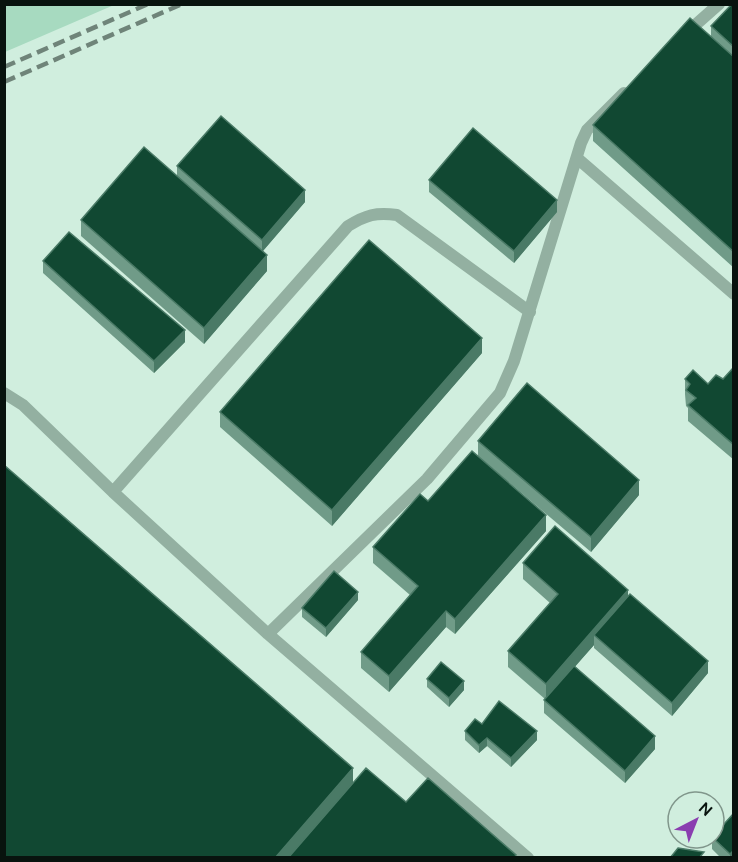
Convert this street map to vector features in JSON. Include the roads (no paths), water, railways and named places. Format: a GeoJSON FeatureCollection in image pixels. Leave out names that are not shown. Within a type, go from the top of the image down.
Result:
{"type":"FeatureCollection","features":[{"type":"Feature","properties":{"kind":"lane"},"geometry":{"type":"LineString","coordinates":[[671,46],[719,4]]}},
{"type":"Feature","properties":{"kind":"lane"},"geometry":{"type":"LineString","coordinates":[[268,634],[428,479],[476,423],[508,377],[587,130],[631,86]]}},
{"type":"Feature","properties":{"kind":"lane"},"geometry":{"type":"LineString","coordinates":[[577,158],[734,294]]}},
{"type":"Feature","properties":{"kind":"lane"},"geometry":{"type":"LineString","coordinates":[[113,492],[348,226],[363,216],[377,213],[397,215],[530,312]]}},
{"type":"Feature","properties":{"kind":"lane"},"geometry":{"type":"LineString","coordinates":[[4,393],[23,405],[113,492],[268,634],[528,858]]}},
{"type":"Feature","properties":{"kind":"railway"},"geometry":{"type":"LineString","coordinates":[[4,67],[148,4]]}},
{"type":"Feature","properties":{"kind":"railway"},"geometry":{"type":"LineString","coordinates":[[4,82],[182,4]]}}]}
